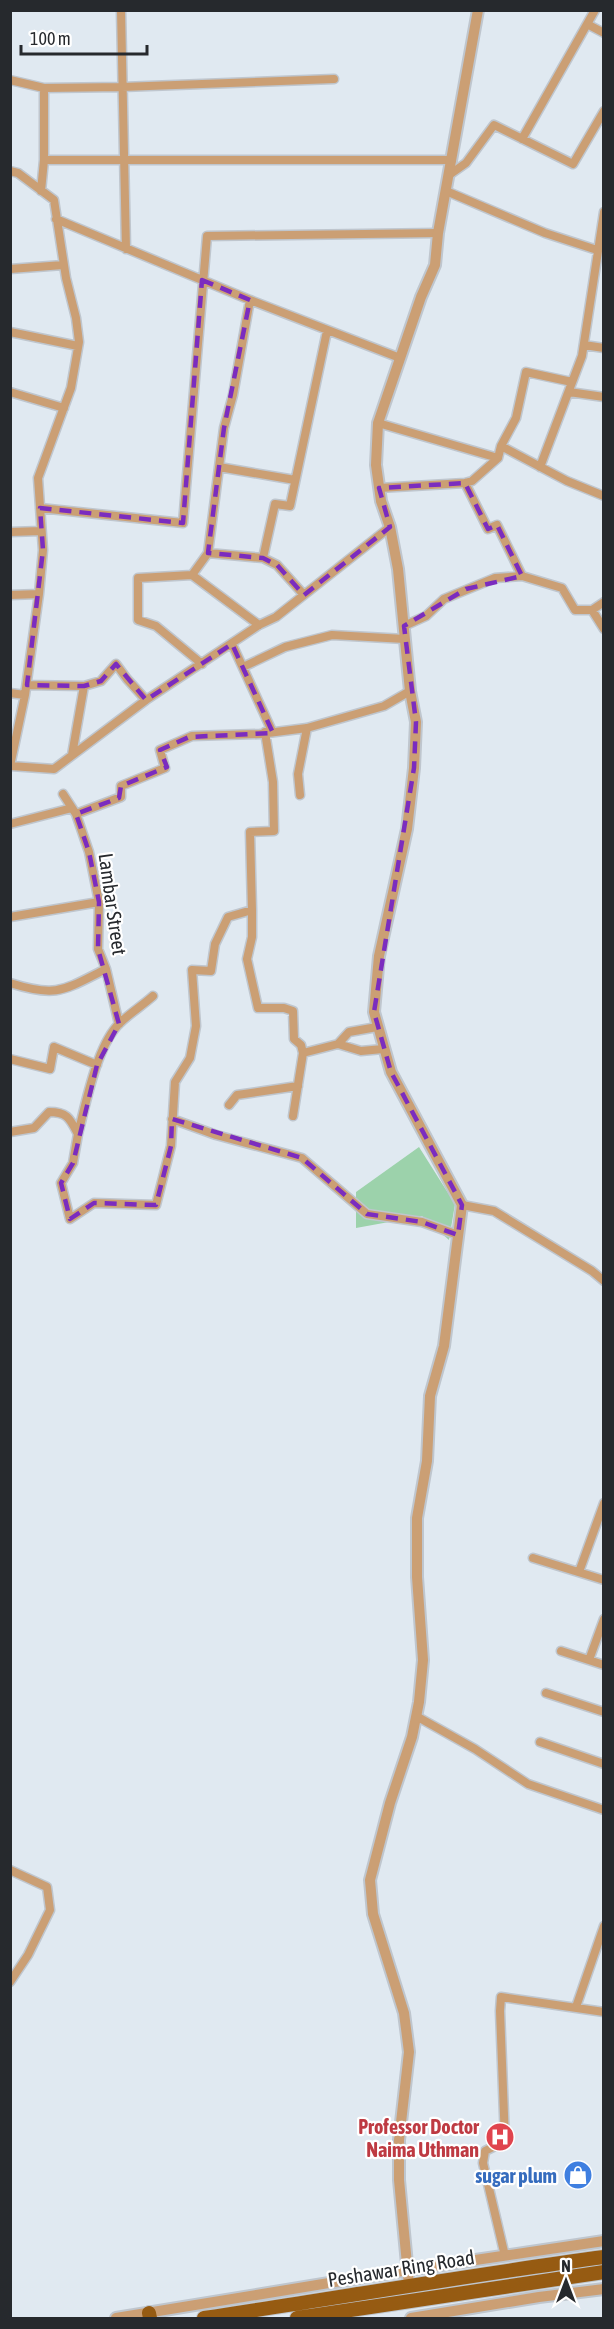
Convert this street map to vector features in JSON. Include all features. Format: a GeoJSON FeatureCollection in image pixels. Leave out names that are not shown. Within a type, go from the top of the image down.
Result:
{"type":"FeatureCollection","features":[{"type":"Feature","properties":{"kind":"highway","name":"Peshawar Ring Road"},"geometry":{"type":"LineString","coordinates":[[204,2319],[353,2296],[409,2278],[603,2257]]}},
{"type":"Feature","properties":{"kind":"highway","name":"Peshawar Ring Road"},"geometry":{"type":"LineString","coordinates":[[297,2319],[603,2272]]}},
{"type":"Feature","properties":{"kind":"street"},"geometry":{"type":"LineString","coordinates":[[121,10],[126,249]]}},
{"type":"Feature","properties":{"kind":"street"},"geometry":{"type":"LineString","coordinates":[[409,2278],[399,2180],[399,2140],[409,2052],[404,2013],[373,1914],[370,1880],[390,1803],[412,1737],[416,1716],[423,1659],[417,1577],[417,1518],[426,1461],[430,1396],[444,1346],[462,1205],[391,1072],[374,1012],[379,957],[407,829],[414,768],[416,722],[410,691],[398,569],[390,527],[381,501],[376,465],[378,423],[421,297],[435,266],[438,233],[478,10]]}},
{"type":"Feature","properties":{"kind":"street"},"geometry":{"type":"LineString","coordinates":[[522,139],[595,10]]}},
{"type":"Feature","properties":{"kind":"street"},"geometry":{"type":"LineString","coordinates":[[587,24],[603,33]]}},
{"type":"Feature","properties":{"kind":"street"},"geometry":{"type":"LineString","coordinates":[[10,80],[44,88],[334,79]]}},
{"type":"Feature","properties":{"kind":"street"},"geometry":{"type":"LineString","coordinates":[[41,190],[44,160],[44,88]]}},
{"type":"Feature","properties":{"kind":"street"},"geometry":{"type":"LineString","coordinates":[[449,175],[466,163],[494,125],[573,164],[603,111]]}},
{"type":"Feature","properties":{"kind":"street"},"geometry":{"type":"LineString","coordinates":[[44,160],[452,160]]}},
{"type":"Feature","properties":{"kind":"street"},"geometry":{"type":"LineString","coordinates":[[10,171],[18,173],[54,200],[63,265],[76,318],[78,346],[71,388],[38,478],[43,550],[39,594],[27,685],[11,766],[54,769],[146,700],[259,625],[276,617],[390,527]]}},
{"type":"Feature","properties":{"kind":"street"},"geometry":{"type":"LineString","coordinates":[[446,191],[546,233],[597,250]]}},
{"type":"Feature","properties":{"kind":"street"},"geometry":{"type":"LineString","coordinates":[[540,467],[582,356],[603,215]]}},
{"type":"Feature","properties":{"kind":"street"},"geometry":{"type":"LineString","coordinates":[[56,219],[250,300],[400,358]]}},
{"type":"Feature","properties":{"kind":"street"},"geometry":{"type":"LineString","coordinates":[[40,508],[183,523],[207,236],[438,233]]}},
{"type":"Feature","properties":{"kind":"street"},"geometry":{"type":"LineString","coordinates":[[10,269],[63,265]]}},
{"type":"Feature","properties":{"kind":"street"},"geometry":{"type":"LineString","coordinates":[[192,575],[208,553],[224,428],[233,395],[250,300]]}},
{"type":"Feature","properties":{"kind":"street"},"geometry":{"type":"LineString","coordinates":[[263,558],[275,504],[290,506],[327,331]]}},
{"type":"Feature","properties":{"kind":"street"},"geometry":{"type":"LineString","coordinates":[[10,332],[78,346]]}},
{"type":"Feature","properties":{"kind":"street"},"geometry":{"type":"LineString","coordinates":[[584,345],[603,348]]}},
{"type":"Feature","properties":{"kind":"street"},"geometry":{"type":"LineString","coordinates":[[379,488],[472,481],[498,458],[501,446],[516,417],[526,372],[603,398]]}},
{"type":"Feature","properties":{"kind":"street"},"geometry":{"type":"LineString","coordinates":[[10,392],[64,408]]}},
{"type":"Feature","properties":{"kind":"street"},"geometry":{"type":"LineString","coordinates":[[378,423],[498,458]]}},
{"type":"Feature","properties":{"kind":"street"},"geometry":{"type":"LineString","coordinates":[[501,446],[603,496]]}},
{"type":"Feature","properties":{"kind":"street"},"geometry":{"type":"LineString","coordinates":[[219,467],[296,480]]}},
{"type":"Feature","properties":{"kind":"street"},"geometry":{"type":"LineString","coordinates":[[465,483],[488,529],[497,525],[522,576]]}},
{"type":"Feature","properties":{"kind":"street"},"geometry":{"type":"LineString","coordinates":[[10,532],[41,531]]}},
{"type":"Feature","properties":{"kind":"street"},"geometry":{"type":"LineString","coordinates":[[208,553],[263,558],[277,565],[304,595]]}},
{"type":"Feature","properties":{"kind":"street"},"geometry":{"type":"LineString","coordinates":[[202,664],[156,626],[138,620],[138,578],[192,575],[259,625]]}},
{"type":"Feature","properties":{"kind":"street"},"geometry":{"type":"LineString","coordinates":[[404,626],[426,616],[444,599],[495,578],[522,576],[562,588],[575,610],[592,610],[603,602]]}},
{"type":"Feature","properties":{"kind":"street"},"geometry":{"type":"LineString","coordinates":[[10,595],[39,594]]}},
{"type":"Feature","properties":{"kind":"street"},"geometry":{"type":"LineString","coordinates":[[592,610],[603,629]]}},
{"type":"Feature","properties":{"kind":"street"},"geometry":{"type":"LineString","coordinates":[[243,667],[285,647],[332,635],[405,639]]}},
{"type":"Feature","properties":{"kind":"street"},"geometry":{"type":"LineString","coordinates":[[232,644],[268,732],[273,782],[274,831],[250,832],[252,937],[248,959],[258,1008],[284,1008],[293,1011],[294,1039],[301,1044],[303,1053],[293,1116]]}},
{"type":"Feature","properties":{"kind":"street"},"geometry":{"type":"LineString","coordinates":[[27,685],[84,686],[101,681],[116,664],[146,700]]}},
{"type":"Feature","properties":{"kind":"street"},"geometry":{"type":"LineString","coordinates":[[72,756],[84,686]]}},
{"type":"Feature","properties":{"kind":"street"},"geometry":{"type":"LineString","coordinates":[[10,824],[74,811],[121,798],[121,786],[165,768],[160,750],[189,736],[307,728],[384,706],[410,691]]}},
{"type":"Feature","properties":{"kind":"street"},"geometry":{"type":"LineString","coordinates":[[10,693],[25,695]]}},
{"type":"Feature","properties":{"kind":"street"},"geometry":{"type":"LineString","coordinates":[[300,795],[298,774],[307,728]]}},
{"type":"Feature","properties":{"kind":"street","name":"Lambar Street"},"geometry":{"type":"LineString","coordinates":[[63,794],[74,811],[89,852],[99,902],[98,949],[106,969],[119,1024]]}},
{"type":"Feature","properties":{"kind":"street"},"geometry":{"type":"LineString","coordinates":[[11,916],[99,902]]}},
{"type":"Feature","properties":{"kind":"street"},"geometry":{"type":"LineString","coordinates":[[153,996],[112,1032],[97,1065],[78,1134],[73,1163],[61,1183],[70,1219],[94,1203],[156,1205],[171,1146],[175,1082],[190,1058],[196,1026],[192,970],[211,971],[215,944],[228,917],[252,910]]}},
{"type":"Feature","properties":{"kind":"street"},"geometry":{"type":"LineString","coordinates":[[10,983],[36,991],[55,992],[75,985],[106,969]]}},
{"type":"Feature","properties":{"kind":"street"},"geometry":{"type":"LineString","coordinates":[[338,1044],[349,1032],[377,1027]]}},
{"type":"Feature","properties":{"kind":"street"},"geometry":{"type":"LineString","coordinates":[[303,1053],[338,1044],[361,1051],[383,1049]]}},
{"type":"Feature","properties":{"kind":"street"},"geometry":{"type":"LineString","coordinates":[[10,1059],[50,1069],[54,1047],[97,1065]]}},
{"type":"Feature","properties":{"kind":"street"},"geometry":{"type":"LineString","coordinates":[[229,1105],[237,1095],[298,1086]]}},
{"type":"Feature","properties":{"kind":"street"},"geometry":{"type":"LineString","coordinates":[[10,1132],[34,1128],[49,1112],[57,1112],[69,1117],[78,1134]]}},
{"type":"Feature","properties":{"kind":"street"},"geometry":{"type":"LineString","coordinates":[[172,1119],[216,1135],[302,1158],[367,1214],[422,1222],[458,1235]]}},
{"type":"Feature","properties":{"kind":"street"},"geometry":{"type":"LineString","coordinates":[[462,1205],[494,1211],[592,1271],[603,1281]]}},
{"type":"Feature","properties":{"kind":"street"},"geometry":{"type":"LineString","coordinates":[[579,1572],[603,1503]]}},
{"type":"Feature","properties":{"kind":"street"},"geometry":{"type":"LineString","coordinates":[[533,1558],[603,1580]]}},
{"type":"Feature","properties":{"kind":"street"},"geometry":{"type":"LineString","coordinates":[[589,1660],[603,1619]]}},
{"type":"Feature","properties":{"kind":"street"},"geometry":{"type":"LineString","coordinates":[[561,1651],[603,1665]]}},
{"type":"Feature","properties":{"kind":"street"},"geometry":{"type":"LineString","coordinates":[[546,1693],[603,1712]]}},
{"type":"Feature","properties":{"kind":"street"},"geometry":{"type":"LineString","coordinates":[[416,1716],[475,1749],[528,1784],[603,1810]]}},
{"type":"Feature","properties":{"kind":"street"},"geometry":{"type":"LineString","coordinates":[[540,1742],[603,1764]]}},
{"type":"Feature","properties":{"kind":"street"},"geometry":{"type":"LineString","coordinates":[[10,1870],[47,1887],[50,1910],[28,1955],[10,1982]]}},
{"type":"Feature","properties":{"kind":"street"},"geometry":{"type":"LineString","coordinates":[[576,2007],[603,1926]]}},
{"type":"Feature","properties":{"kind":"street"},"geometry":{"type":"LineString","coordinates":[[505,2256],[483,2163],[485,2151],[505,2141],[501,1997],[603,2012]]}},
{"type":"Feature","properties":{"kind":"street"},"geometry":{"type":"LineString","coordinates":[[116,2319],[409,2278],[505,2256],[603,2241]]}},
{"type":"Feature","properties":{"kind":"street"},"geometry":{"type":"LineString","coordinates":[[411,2319],[539,2297],[603,2289]]}},
{"type":"Feature","properties":{"kind":"street"},"geometry":{"type":"LineString","coordinates":[[422,2298],[427,2317]]}},
{"type":"Feature","properties":{"kind":"highlighted area"},"geometry":{"type":"Polygon","coordinates":[[[202,280],[250,300],[224,428],[208,553],[263,558],[277,565],[304,595],[390,527],[379,488],[465,483],[488,529],[497,525],[522,576],[466,589],[404,626],[416,722],[414,768],[374,1012],[391,1072],[462,1205],[458,1235],[422,1222],[367,1214],[302,1158],[172,1119],[171,1146],[156,1205],[94,1203],[70,1219],[61,1183],[73,1163],[97,1065],[119,1024],[98,949],[99,902],[89,852],[76,814],[119,798],[121,786],[167,767],[160,750],[189,737],[273,733],[232,644],[146,700],[116,664],[101,681],[84,686],[27,685],[43,550],[40,508],[183,523],[202,280]]]}},
{"type":"Feature","properties":{"kind":"green space"},"geometry":{"type":"Polygon","coordinates":[[[419,1147],[455,1204],[449,1240],[422,1216],[356,1228],[356,1192],[419,1147]]]}},
{"type":"Feature","properties":{"kind":"place","name":"Professor Doctor Naima Uthman"},"geometry":{"type":"Point","coordinates":[500,2137]}},
{"type":"Feature","properties":{"kind":"place","name":"sugar plum"},"geometry":{"type":"Point","coordinates":[578,2175]}}]}
